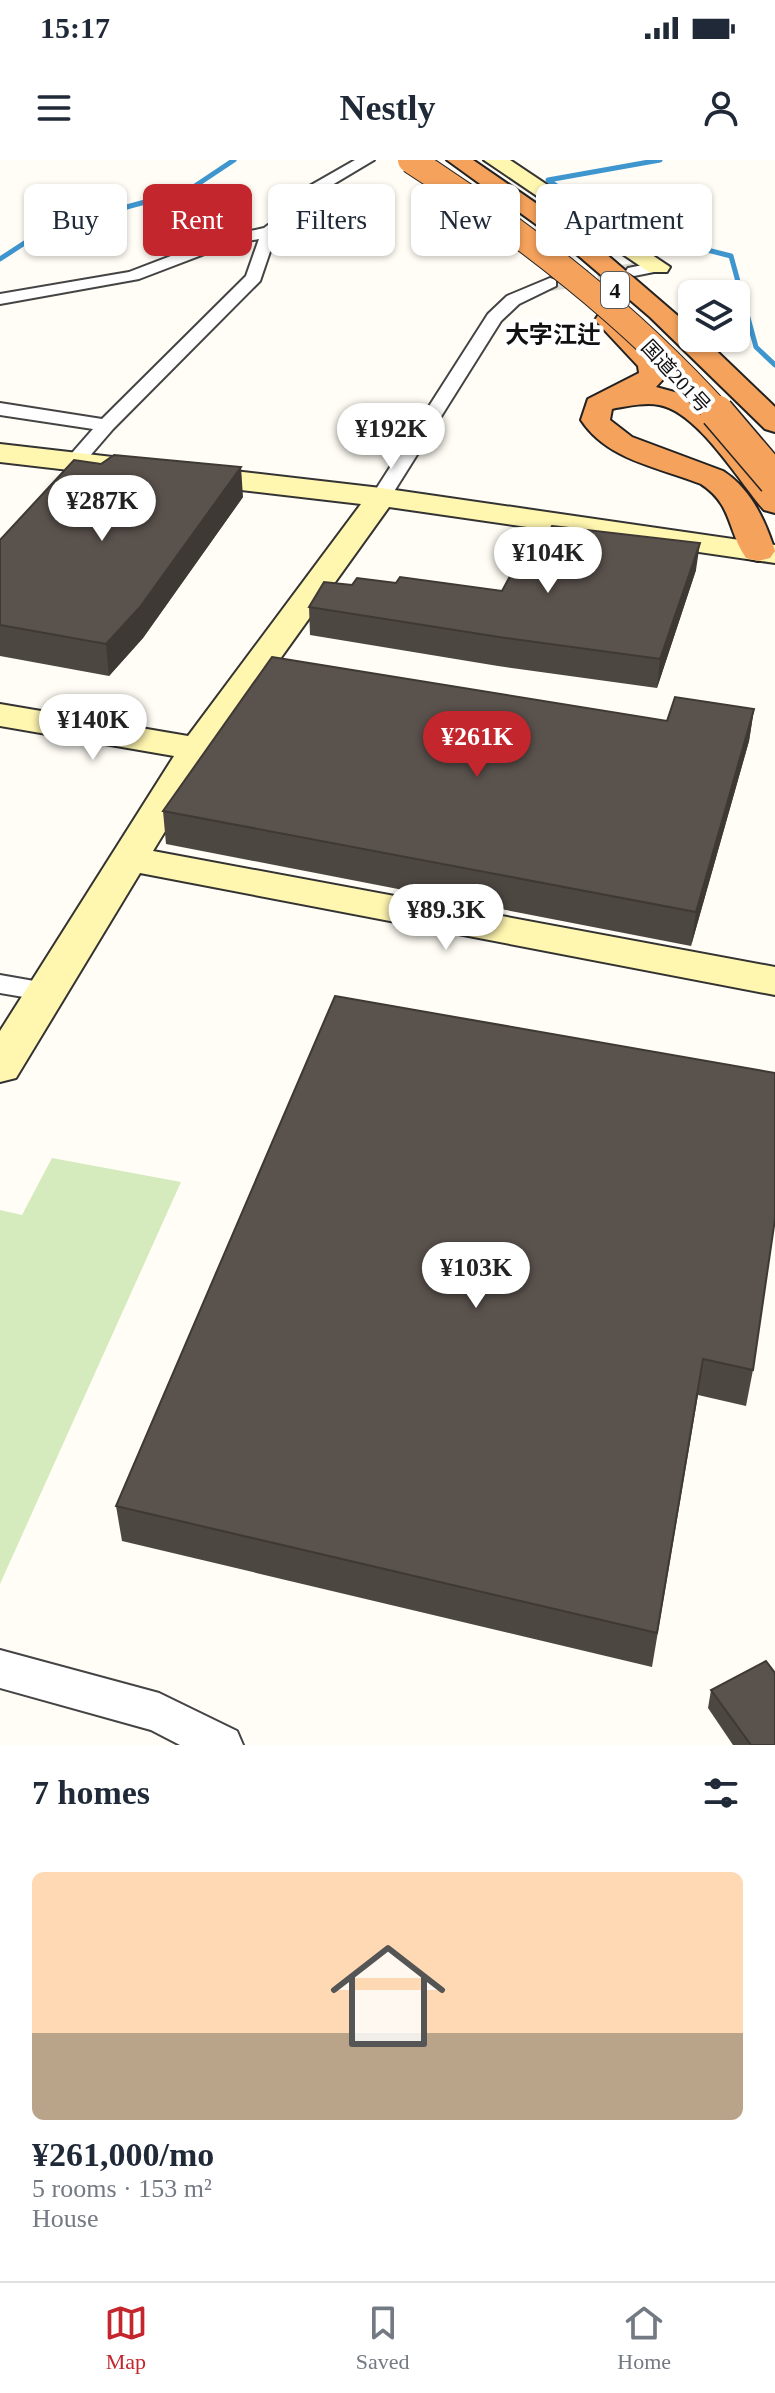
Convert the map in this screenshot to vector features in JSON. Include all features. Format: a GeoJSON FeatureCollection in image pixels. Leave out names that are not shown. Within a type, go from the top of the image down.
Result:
{"type":"FeatureCollection","features":[{"type":"Feature","properties":{"kind":"highway","name":"国道201号"},"geometry":{"type":"LineString","coordinates":[[405,160],[447,186],[531,248],[627,324],[724,427],[775,496]]}},
{"type":"Feature","properties":{"kind":"highway"},"geometry":{"type":"LineString","coordinates":[[411,160],[530,238],[573,272],[689,379],[775,480]]}},
{"type":"Feature","properties":{"kind":"highway","name":"4"},"geometry":{"type":"LineString","coordinates":[[431,160],[544,235],[639,309],[713,378],[775,448]]}},
{"type":"Feature","properties":{"kind":"highway","name":"国道201号"},"geometry":{"type":"LineString","coordinates":[[458,160],[582,246],[659,311],[775,423]]}},
{"type":"Feature","properties":{"kind":"highway"},"geometry":{"type":"LineString","coordinates":[[531,248],[652,364],[653,375],[644,383],[598,405],[593,419],[601,433],[612,441],[702,471],[725,486],[767,553]]}},
{"type":"Feature","properties":{"kind":"highway"},"geometry":{"type":"LineString","coordinates":[[659,311],[678,324]]}},
{"type":"Feature","properties":{"kind":"highway"},"geometry":{"type":"LineString","coordinates":[[714,352],[755,389],[775,399]]}},
{"type":"Feature","properties":{"kind":"highway"},"geometry":{"type":"LineString","coordinates":[[606,401],[646,394],[674,397],[684,402],[710,423],[775,503]]}},
{"type":"Feature","properties":{"kind":"street"},"geometry":{"type":"LineString","coordinates":[[322,184],[367,160]]}},
{"type":"Feature","properties":{"kind":"street"},"geometry":{"type":"LineString","coordinates":[[495,160],[658,267]]}},
{"type":"Feature","properties":{"kind":"street"},"geometry":{"type":"LineString","coordinates":[[0,299],[133,276],[224,241],[268,232]]}},
{"type":"Feature","properties":{"kind":"street"},"geometry":{"type":"LineString","coordinates":[[66,472],[106,425],[254,278],[268,235]]}},
{"type":"Feature","properties":{"kind":"street"},"geometry":{"type":"LineString","coordinates":[[634,271],[658,267]]}},
{"type":"Feature","properties":{"kind":"street"},"geometry":{"type":"LineString","coordinates":[[0,1067],[197,749],[381,497],[494,318],[513,300],[550,283]]}},
{"type":"Feature","properties":{"kind":"street"},"geometry":{"type":"LineString","coordinates":[[2,397],[106,425]]}},
{"type":"Feature","properties":{"kind":"street"},"geometry":{"type":"LineString","coordinates":[[0,453],[66,472],[381,497],[767,553],[775,589]]}},
{"type":"Feature","properties":{"kind":"street"},"geometry":{"type":"LineString","coordinates":[[0,715],[197,749]]}},
{"type":"Feature","properties":{"kind":"street"},"geometry":{"type":"LineString","coordinates":[[130,859],[775,981]]}},
{"type":"Feature","properties":{"kind":"street"},"geometry":{"type":"LineString","coordinates":[[0,984],[47,992]]}},
{"type":"Feature","properties":{"kind":"street"},"geometry":{"type":"LineString","coordinates":[[0,1669],[159,1713],[222,1745]]}},
{"type":"Feature","properties":{"kind":"green space"},"geometry":{"type":"Polygon","coordinates":[[[52,1158],[181,1182],[0,1584],[0,1210],[22,1215],[52,1158]]]}},
{"type":"Feature","properties":{"kind":"building"},"geometry":{"type":"Polygon","coordinates":[[[114,455],[241,467],[140,607],[106,644],[0,625],[0,540],[74,460],[101,464],[114,455]]]}},
{"type":"Feature","properties":{"kind":"building"},"geometry":{"type":"Polygon","coordinates":[[[552,526],[700,543],[660,659],[309,607],[324,582],[352,585],[357,578],[396,583],[400,577],[502,591],[532,535],[546,538],[552,526]]]}},
{"type":"Feature","properties":{"kind":"building"},"geometry":{"type":"Polygon","coordinates":[[[272,657],[667,721],[675,697],[754,709],[696,912],[163,811],[272,657]]]}},
{"type":"Feature","properties":{"kind":"building"},"geometry":{"type":"Polygon","coordinates":[[[335,996],[775,1073],[775,1219],[753,1370],[703,1359],[657,1633],[116,1506],[335,996]]]}},
{"type":"Feature","properties":{"kind":"building"},"geometry":{"type":"Polygon","coordinates":[[[766,1661],[775,1673],[775,1745],[751,1745],[711,1690],[766,1661]]]}},
{"type":"Feature","properties":{"kind":"waterway"},"geometry":{"type":"LineString","coordinates":[[0,259],[46,229],[189,190],[234,160]]}},
{"type":"Feature","properties":{"kind":"waterway"},"geometry":{"type":"LineString","coordinates":[[660,160],[548,180],[616,227],[731,256],[756,347],[775,365]]}},
{"type":"Feature","properties":{"kind":"tunnel"},"geometry":{"type":"LineString","coordinates":[[550,283],[634,271]]}},
{"type":"Feature","properties":{"kind":"district","name":"大字江辻"},"geometry":{"type":"Point","coordinates":[553,335]}}]}
